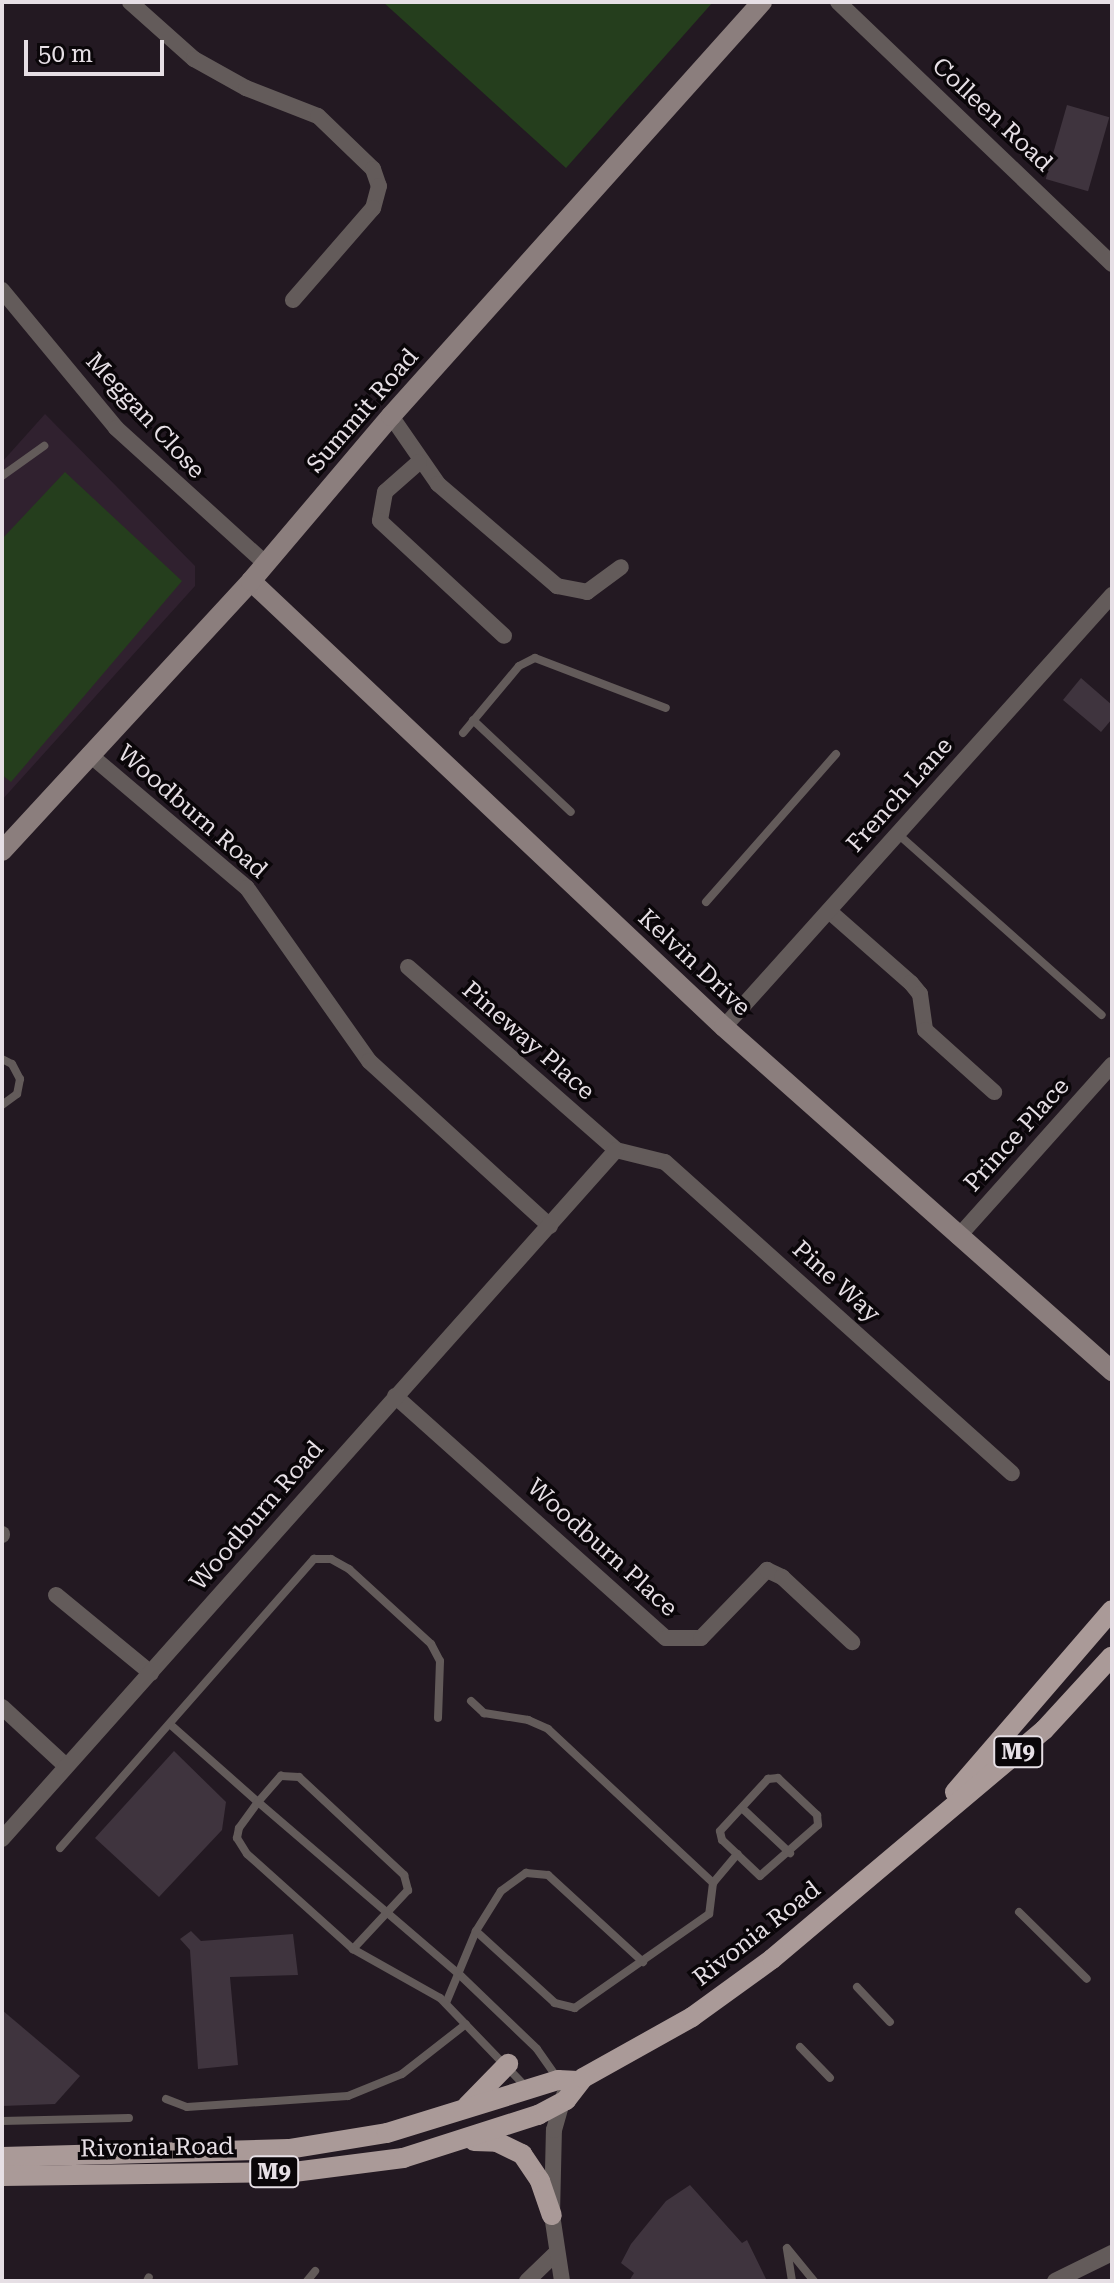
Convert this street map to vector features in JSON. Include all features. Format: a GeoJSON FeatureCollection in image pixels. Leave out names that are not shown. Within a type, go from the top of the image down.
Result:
{"type":"FeatureCollection","features":[{"type":"Feature","properties":{"kind":"main road","name":"Summit Road"},"geometry":{"type":"LineString","coordinates":[[2,851],[251,581],[391,416],[762,2]]}},
{"type":"Feature","properties":{"kind":"main road","name":"Kelvin Drive"},"geometry":{"type":"LineString","coordinates":[[251,581],[724,1027],[1112,1371]]}},
{"type":"Feature","properties":{"kind":"main road","name":"Rivonia Road"},"geometry":{"type":"LineString","coordinates":[[915,1838],[1112,1610]]}},
{"type":"Feature","properties":{"kind":"main road","name":"Rivonia Road"},"geometry":{"type":"LineString","coordinates":[[2,2157],[289,2149],[387,2133],[568,2080],[692,2017],[814,1925],[1044,1730],[1112,1656]]}},
{"type":"Feature","properties":{"kind":"main road"},"geometry":{"type":"LineString","coordinates":[[458,2113],[508,2064]]}},
{"type":"Feature","properties":{"kind":"main road","name":"Rivonia Road"},"geometry":{"type":"LineString","coordinates":[[2,2176],[294,2172],[403,2158],[538,2115],[566,2100],[568,2080]]}},
{"type":"Feature","properties":{"kind":"main road"},"geometry":{"type":"LineString","coordinates":[[456,2141],[497,2142],[522,2154],[540,2181],[552,2215]]}},
{"type":"Feature","properties":{"kind":"street"},"geometry":{"type":"LineString","coordinates":[[130,2],[194,59],[260,95],[318,116],[373,169],[379,186],[373,208],[293,300]]}},
{"type":"Feature","properties":{"kind":"street","name":"Colleen Road"},"geometry":{"type":"LineString","coordinates":[[838,2],[1112,264]]}},
{"type":"Feature","properties":{"kind":"street","name":"Meggan Close"},"geometry":{"type":"LineString","coordinates":[[2,290],[116,428],[265,563]]}},
{"type":"Feature","properties":{"kind":"street"},"geometry":{"type":"LineString","coordinates":[[391,416],[419,462],[438,484],[557,586],[587,592],[621,567]]}},
{"type":"Feature","properties":{"kind":"street"},"geometry":{"type":"LineString","coordinates":[[419,462],[385,492],[380,521],[504,636]]}},
{"type":"Feature","properties":{"kind":"street","name":"French Lane"},"geometry":{"type":"LineString","coordinates":[[724,1027],[1112,595]]}},
{"type":"Feature","properties":{"kind":"street","name":"Woodburn Road"},"geometry":{"type":"LineString","coordinates":[[89,754],[247,888],[369,1061],[550,1226]]}},
{"type":"Feature","properties":{"kind":"street"},"geometry":{"type":"LineString","coordinates":[[829,911],[917,990],[925,1030],[994,1092]]}},
{"type":"Feature","properties":{"kind":"street","name":"Pineway Place"},"geometry":{"type":"LineString","coordinates":[[408,967],[616,1150]]}},
{"type":"Feature","properties":{"kind":"street","name":"Prince Place"},"geometry":{"type":"LineString","coordinates":[[958,1237],[1112,1065]]}},
{"type":"Feature","properties":{"kind":"street","name":"Woodburn Road"},"geometry":{"type":"LineString","coordinates":[[2,1839],[616,1150]]}},
{"type":"Feature","properties":{"kind":"street","name":"Pine Way"},"geometry":{"type":"LineString","coordinates":[[616,1150],[665,1162],[1012,1473]]}},
{"type":"Feature","properties":{"kind":"street","name":"Woodburn Place"},"geometry":{"type":"LineString","coordinates":[[395,1396],[666,1638],[701,1638],[767,1570],[776,1572],[852,1642]]}},
{"type":"Feature","properties":{"kind":"street"},"geometry":{"type":"LineString","coordinates":[[56,1595],[151,1673]]}},
{"type":"Feature","properties":{"kind":"street"},"geometry":{"type":"LineString","coordinates":[[2,1707],[66,1766]]}},
{"type":"Feature","properties":{"kind":"street"},"geometry":{"type":"LineString","coordinates":[[529,2091],[538,2115],[554,2130]]}},
{"type":"Feature","properties":{"kind":"street"},"geometry":{"type":"LineString","coordinates":[[562,2281],[552,2215],[554,2130],[566,2100]]}},
{"type":"Feature","properties":{"kind":"street"},"geometry":{"type":"LineString","coordinates":[[527,2281],[556,2253]]}},
{"type":"Feature","properties":{"kind":"street"},"geometry":{"type":"LineString","coordinates":[[1055,2281],[1112,2253]]}},
{"type":"Feature","properties":{"kind":"lane"},"geometry":{"type":"LineString","coordinates":[[2,476],[44,446]]}},
{"type":"Feature","properties":{"kind":"lane"},"geometry":{"type":"LineString","coordinates":[[463,733],[519,666],[535,658],[666,708]]}},
{"type":"Feature","properties":{"kind":"lane"},"geometry":{"type":"LineString","coordinates":[[473,720],[571,812]]}},
{"type":"Feature","properties":{"kind":"lane"},"geometry":{"type":"LineString","coordinates":[[706,902],[836,754]]}},
{"type":"Feature","properties":{"kind":"lane"},"geometry":{"type":"LineString","coordinates":[[899,835],[1102,1015]]}},
{"type":"Feature","properties":{"kind":"lane"},"geometry":{"type":"LineString","coordinates":[[2,1059],[12,1064],[20,1079],[17,1094],[2,1105]]}},
{"type":"Feature","properties":{"kind":"lane"},"geometry":{"type":"LineString","coordinates":[[60,1848],[172,1726],[303,1568],[321,1557],[349,1569],[431,1644],[440,1661],[438,1718]]}},
{"type":"Feature","properties":{"kind":"lane"},"geometry":{"type":"LineString","coordinates":[[471,1701],[484,1713],[528,1720],[548,1729],[713,1883]]}},
{"type":"Feature","properties":{"kind":"lane"},"geometry":{"type":"LineString","coordinates":[[172,1726],[383,1914],[461,1976],[568,2080]]}},
{"type":"Feature","properties":{"kind":"lane"},"geometry":{"type":"LineString","coordinates":[[353,1949],[408,1890],[407,1878],[303,1780],[283,1775],[239,1828],[241,1845],[353,1949],[446,2003],[508,2064],[529,2091]]}},
{"type":"Feature","properties":{"kind":"lane"},"geometry":{"type":"LineString","coordinates":[[778,1778],[817,1815],[818,1825],[790,1853],[760,1876],[737,1854],[720,1831],[742,1808],[768,1779],[778,1778]]}},
{"type":"Feature","properties":{"kind":"lane"},"geometry":{"type":"LineString","coordinates":[[742,1808],[790,1853]]}},
{"type":"Feature","properties":{"kind":"lane"},"geometry":{"type":"LineString","coordinates":[[476,1931],[555,2003],[568,2008],[583,2005],[709,1914],[713,1883],[737,1854]]}},
{"type":"Feature","properties":{"kind":"lane"},"geometry":{"type":"LineString","coordinates":[[446,2003],[461,1976],[476,1931],[511,1882],[526,1873],[544,1873],[643,1962]]}},
{"type":"Feature","properties":{"kind":"lane"},"geometry":{"type":"LineString","coordinates":[[1019,1912],[1087,1979]]}},
{"type":"Feature","properties":{"kind":"lane"},"geometry":{"type":"LineString","coordinates":[[857,1987],[890,2022]]}},
{"type":"Feature","properties":{"kind":"lane"},"geometry":{"type":"LineString","coordinates":[[166,2099],[187,2107],[348,2096],[402,2074],[466,2024]]}},
{"type":"Feature","properties":{"kind":"lane"},"geometry":{"type":"LineString","coordinates":[[800,2047],[830,2078]]}},
{"type":"Feature","properties":{"kind":"lane"},"geometry":{"type":"LineString","coordinates":[[2,2121],[129,2118]]}},
{"type":"Feature","properties":{"kind":"lane"},"geometry":{"type":"LineString","coordinates":[[792,2281],[791,2257],[814,2281]]}},
{"type":"Feature","properties":{"kind":"lane"},"geometry":{"type":"LineString","coordinates":[[307,2281],[315,2271]]}},
{"type":"Feature","properties":{"kind":"shaded area"},"geometry":{"type":"Polygon","coordinates":[[[45,414],[195,566],[195,586],[2,800],[2,462],[45,414]]]}},
{"type":"Feature","properties":{"kind":"green space"},"geometry":{"type":"Polygon","coordinates":[[[383,2],[713,2],[566,168],[383,2]]]}},
{"type":"Feature","properties":{"kind":"green space"},"geometry":{"type":"Polygon","coordinates":[[[65,472],[182,581],[11,782],[2,775],[2,539],[65,472]]]}},
{"type":"Feature","properties":{"kind":"building"},"geometry":{"type":"Polygon","coordinates":[[[1067,105],[1109,117],[1088,191],[1046,179],[1067,105]]]}},
{"type":"Feature","properties":{"kind":"building"},"geometry":{"type":"Polygon","coordinates":[[[1081,678],[1112,705],[1112,719],[1101,732],[1063,700],[1081,678]]]}},
{"type":"Feature","properties":{"kind":"building"},"geometry":{"type":"Polygon","coordinates":[[[174,1751],[226,1802],[222,1830],[159,1897],[95,1838],[174,1751]]]}},
{"type":"Feature","properties":{"kind":"building"},"geometry":{"type":"Polygon","coordinates":[[[191,1931],[201,1941],[293,1934],[298,1975],[230,1977],[238,2065],[198,2069],[190,1950],[180,1939],[191,1931]]]}},
{"type":"Feature","properties":{"kind":"building"},"geometry":{"type":"Polygon","coordinates":[[[2,2010],[80,2076],[55,2104],[2,2106],[2,2010]]]}},
{"type":"Feature","properties":{"kind":"building"},"geometry":{"type":"Polygon","coordinates":[[[690,2185],[742,2243],[747,2240],[767,2281],[629,2281],[634,2273],[621,2263],[631,2244],[666,2201],[690,2185]]]}}]}
